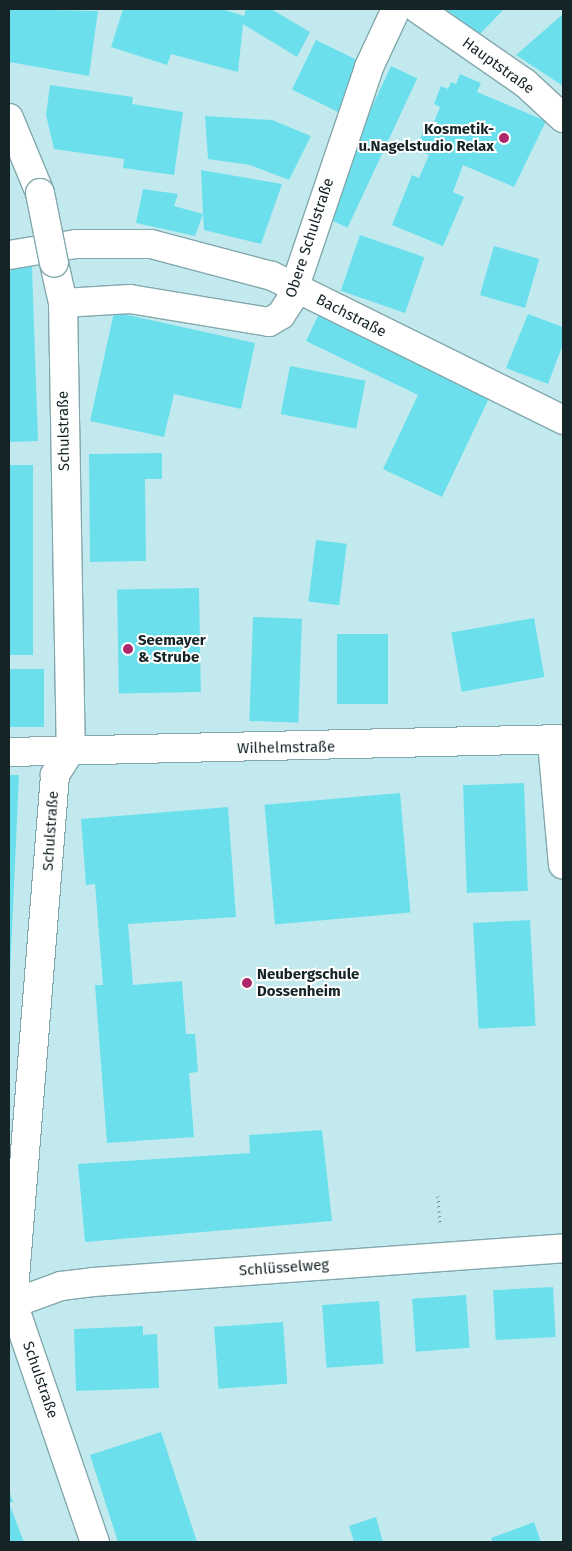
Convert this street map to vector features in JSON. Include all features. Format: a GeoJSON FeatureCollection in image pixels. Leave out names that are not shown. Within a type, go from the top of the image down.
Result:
{"type":"FeatureCollection","features":[{"type":"Feature","properties":{"kind":"street","name":"Obere Schulstraße"},"geometry":{"type":"LineString","coordinates":[[63,303],[130,299],[268,322],[281,315],[295,287],[366,76],[396,9]]}},
{"type":"Feature","properties":{"kind":"street","name":"Hauptstraße"},"geometry":{"type":"LineString","coordinates":[[427,12],[525,83],[563,118]]}},
{"type":"Feature","properties":{"kind":"street","name":"Schulstraße"},"geometry":{"type":"LineString","coordinates":[[9,118],[40,193],[63,303],[71,750],[56,775],[11,1304],[95,1542]]}},
{"type":"Feature","properties":{"kind":"street","name":"Bachstraße"},"geometry":{"type":"LineString","coordinates":[[9,255],[76,244],[151,244],[272,276],[563,420]]}},
{"type":"Feature","properties":{"kind":"street","name":"Wilhelmstraße"},"geometry":{"type":"LineString","coordinates":[[9,752],[558,740]]}},
{"type":"Feature","properties":{"kind":"street"},"geometry":{"type":"LineString","coordinates":[[558,740],[563,865]]}},
{"type":"Feature","properties":{"kind":"street","name":"Schlüsselweg"},"geometry":{"type":"LineString","coordinates":[[11,1304],[61,1286],[93,1282],[563,1248]]}},
{"type":"Feature","properties":{"kind":"building"},"geometry":{"type":"Polygon","coordinates":[[[9,9],[98,11],[89,76],[9,62],[9,9]]]}},
{"type":"Feature","properties":{"kind":"building"},"geometry":{"type":"Polygon","coordinates":[[[123,9],[222,9],[244,16],[246,9],[271,9],[310,32],[297,57],[243,24],[238,72],[171,54],[167,65],[111,47],[123,9]]]}},
{"type":"Feature","properties":{"kind":"building"},"geometry":{"type":"Polygon","coordinates":[[[445,9],[504,9],[480,34],[445,9]]]}},
{"type":"Feature","properties":{"kind":"building"},"geometry":{"type":"Polygon","coordinates":[[[563,14],[563,86],[516,55],[563,14]]]}},
{"type":"Feature","properties":{"kind":"building"},"geometry":{"type":"Polygon","coordinates":[[[316,40],[363,63],[339,112],[292,89],[316,40]]]}},
{"type":"Feature","properties":{"kind":"building"},"geometry":{"type":"Polygon","coordinates":[[[391,66],[417,78],[348,228],[321,216],[391,66]]]}},
{"type":"Feature","properties":{"kind":"building"},"geometry":{"type":"Polygon","coordinates":[[[460,74],[481,83],[477,92],[546,121],[514,187],[463,165],[453,192],[464,197],[443,246],[392,225],[412,175],[419,178],[429,155],[422,152],[425,145],[419,142],[426,124],[432,127],[440,107],[434,104],[441,86],[448,89],[451,82],[456,84],[460,74]]]}},
{"type":"Feature","properties":{"kind":"building"},"geometry":{"type":"Polygon","coordinates":[[[50,85],[133,97],[132,104],[183,112],[174,175],[123,168],[124,159],[54,149],[46,115],[50,85]]]}},
{"type":"Feature","properties":{"kind":"building"},"geometry":{"type":"Polygon","coordinates":[[[205,116],[272,120],[311,136],[289,180],[250,165],[208,159],[205,116]]]}},
{"type":"Feature","properties":{"kind":"building"},"geometry":{"type":"Polygon","coordinates":[[[201,170],[282,184],[261,244],[204,230],[201,170]]]}},
{"type":"Feature","properties":{"kind":"building"},"geometry":{"type":"Polygon","coordinates":[[[143,189],[178,194],[174,206],[203,214],[195,236],[136,223],[143,189]]]}},
{"type":"Feature","properties":{"kind":"building"},"geometry":{"type":"Polygon","coordinates":[[[360,235],[424,257],[405,313],[341,291],[360,235]]]}},
{"type":"Feature","properties":{"kind":"building"},"geometry":{"type":"Polygon","coordinates":[[[494,246],[539,259],[525,308],[480,295],[494,246]]]}},
{"type":"Feature","properties":{"kind":"building"},"geometry":{"type":"Polygon","coordinates":[[[32,267],[38,441],[9,442],[9,268],[32,267]]]}},
{"type":"Feature","properties":{"kind":"building"},"geometry":{"type":"Polygon","coordinates":[[[114,312],[255,343],[241,409],[174,394],[164,437],[90,421],[114,312]]]}},
{"type":"Feature","properties":{"kind":"building"},"geometry":{"type":"Polygon","coordinates":[[[320,312],[491,394],[442,497],[383,469],[418,395],[306,341],[320,312]]]}},
{"type":"Feature","properties":{"kind":"building"},"geometry":{"type":"Polygon","coordinates":[[[528,314],[563,327],[563,344],[548,384],[506,368],[528,314]]]}},
{"type":"Feature","properties":{"kind":"building"},"geometry":{"type":"Polygon","coordinates":[[[290,366],[366,381],[356,429],[281,414],[290,366]]]}},
{"type":"Feature","properties":{"kind":"building"},"geometry":{"type":"Polygon","coordinates":[[[162,453],[162,479],[145,479],[146,561],[90,562],[89,454],[162,453]]]}},
{"type":"Feature","properties":{"kind":"building"},"geometry":{"type":"Polygon","coordinates":[[[9,465],[33,465],[33,655],[9,655],[9,465]]]}},
{"type":"Feature","properties":{"kind":"building"},"geometry":{"type":"Polygon","coordinates":[[[316,540],[347,544],[339,605],[308,602],[316,540]]]}},
{"type":"Feature","properties":{"kind":"building"},"geometry":{"type":"Polygon","coordinates":[[[199,588],[201,692],[119,693],[117,589],[199,588]]]}},
{"type":"Feature","properties":{"kind":"building"},"geometry":{"type":"Polygon","coordinates":[[[253,617],[302,619],[298,723],[249,721],[253,617]]]}},
{"type":"Feature","properties":{"kind":"building"},"geometry":{"type":"Polygon","coordinates":[[[534,618],[544,677],[462,692],[451,633],[534,618]]]}},
{"type":"Feature","properties":{"kind":"building"},"geometry":{"type":"Polygon","coordinates":[[[337,634],[388,634],[388,704],[337,704],[337,634]]]}},
{"type":"Feature","properties":{"kind":"building"},"geometry":{"type":"Polygon","coordinates":[[[9,669],[44,669],[44,727],[9,727],[9,669]]]}},
{"type":"Feature","properties":{"kind":"building"},"geometry":{"type":"Polygon","coordinates":[[[9,775],[19,775],[10,975],[9,975],[9,775]]]}},
{"type":"Feature","properties":{"kind":"building"},"geometry":{"type":"Polygon","coordinates":[[[524,783],[528,891],[467,893],[463,785],[524,783]]]}},
{"type":"Feature","properties":{"kind":"building"},"geometry":{"type":"Polygon","coordinates":[[[400,793],[410,913],[275,924],[265,805],[400,793]]]}},
{"type":"Feature","properties":{"kind":"building"},"geometry":{"type":"Polygon","coordinates":[[[228,807],[236,917],[128,924],[133,985],[182,981],[186,1034],[195,1034],[198,1072],[189,1073],[194,1137],[107,1143],[95,985],[103,985],[95,884],[86,885],[81,819],[228,807]]]}},
{"type":"Feature","properties":{"kind":"building"},"geometry":{"type":"Polygon","coordinates":[[[530,920],[536,1026],[479,1029],[473,923],[530,920]]]}},
{"type":"Feature","properties":{"kind":"building"},"geometry":{"type":"Polygon","coordinates":[[[322,1130],[332,1221],[85,1242],[78,1164],[250,1153],[249,1135],[322,1130]]]}},
{"type":"Feature","properties":{"kind":"building"},"geometry":{"type":"Polygon","coordinates":[[[553,1287],[556,1337],[496,1340],[493,1290],[553,1287]]]}},
{"type":"Feature","properties":{"kind":"building"},"geometry":{"type":"Polygon","coordinates":[[[466,1295],[470,1348],[416,1352],[412,1299],[466,1295]]]}},
{"type":"Feature","properties":{"kind":"building"},"geometry":{"type":"Polygon","coordinates":[[[379,1301],[383,1364],[327,1368],[322,1305],[379,1301]]]}},
{"type":"Feature","properties":{"kind":"building"},"geometry":{"type":"Polygon","coordinates":[[[283,1322],[287,1384],[218,1389],[214,1327],[283,1322]]]}},
{"type":"Feature","properties":{"kind":"building"},"geometry":{"type":"Polygon","coordinates":[[[143,1326],[143,1335],[157,1334],[159,1388],[76,1391],[74,1329],[143,1326]]]}},
{"type":"Feature","properties":{"kind":"building"},"geometry":{"type":"Polygon","coordinates":[[[161,1432],[197,1542],[118,1542],[90,1455],[161,1432]]]}},
{"type":"Feature","properties":{"kind":"building"},"geometry":{"type":"Polygon","coordinates":[[[9,1490],[13,1502],[9,1503],[9,1490]]]}},
{"type":"Feature","properties":{"kind":"building"},"geometry":{"type":"Polygon","coordinates":[[[9,1503],[24,1542],[9,1542],[9,1503]]]}},
{"type":"Feature","properties":{"kind":"building"},"geometry":{"type":"Polygon","coordinates":[[[376,1517],[383,1542],[354,1542],[349,1526],[376,1517]]]}},
{"type":"Feature","properties":{"kind":"building"},"geometry":{"type":"Polygon","coordinates":[[[534,1522],[541,1542],[493,1542],[491,1538],[534,1522]]]}},
{"type":"Feature","properties":{"kind":"place","name":"Kosmetik- u.Nagelstudio Relax"},"geometry":{"type":"Point","coordinates":[504,138]}},
{"type":"Feature","properties":{"kind":"place","name":"Seemayer & Strube"},"geometry":{"type":"Point","coordinates":[128,649]}},
{"type":"Feature","properties":{"kind":"place","name":"Neubergschule Dossenheim"},"geometry":{"type":"Point","coordinates":[247,983]}}]}
